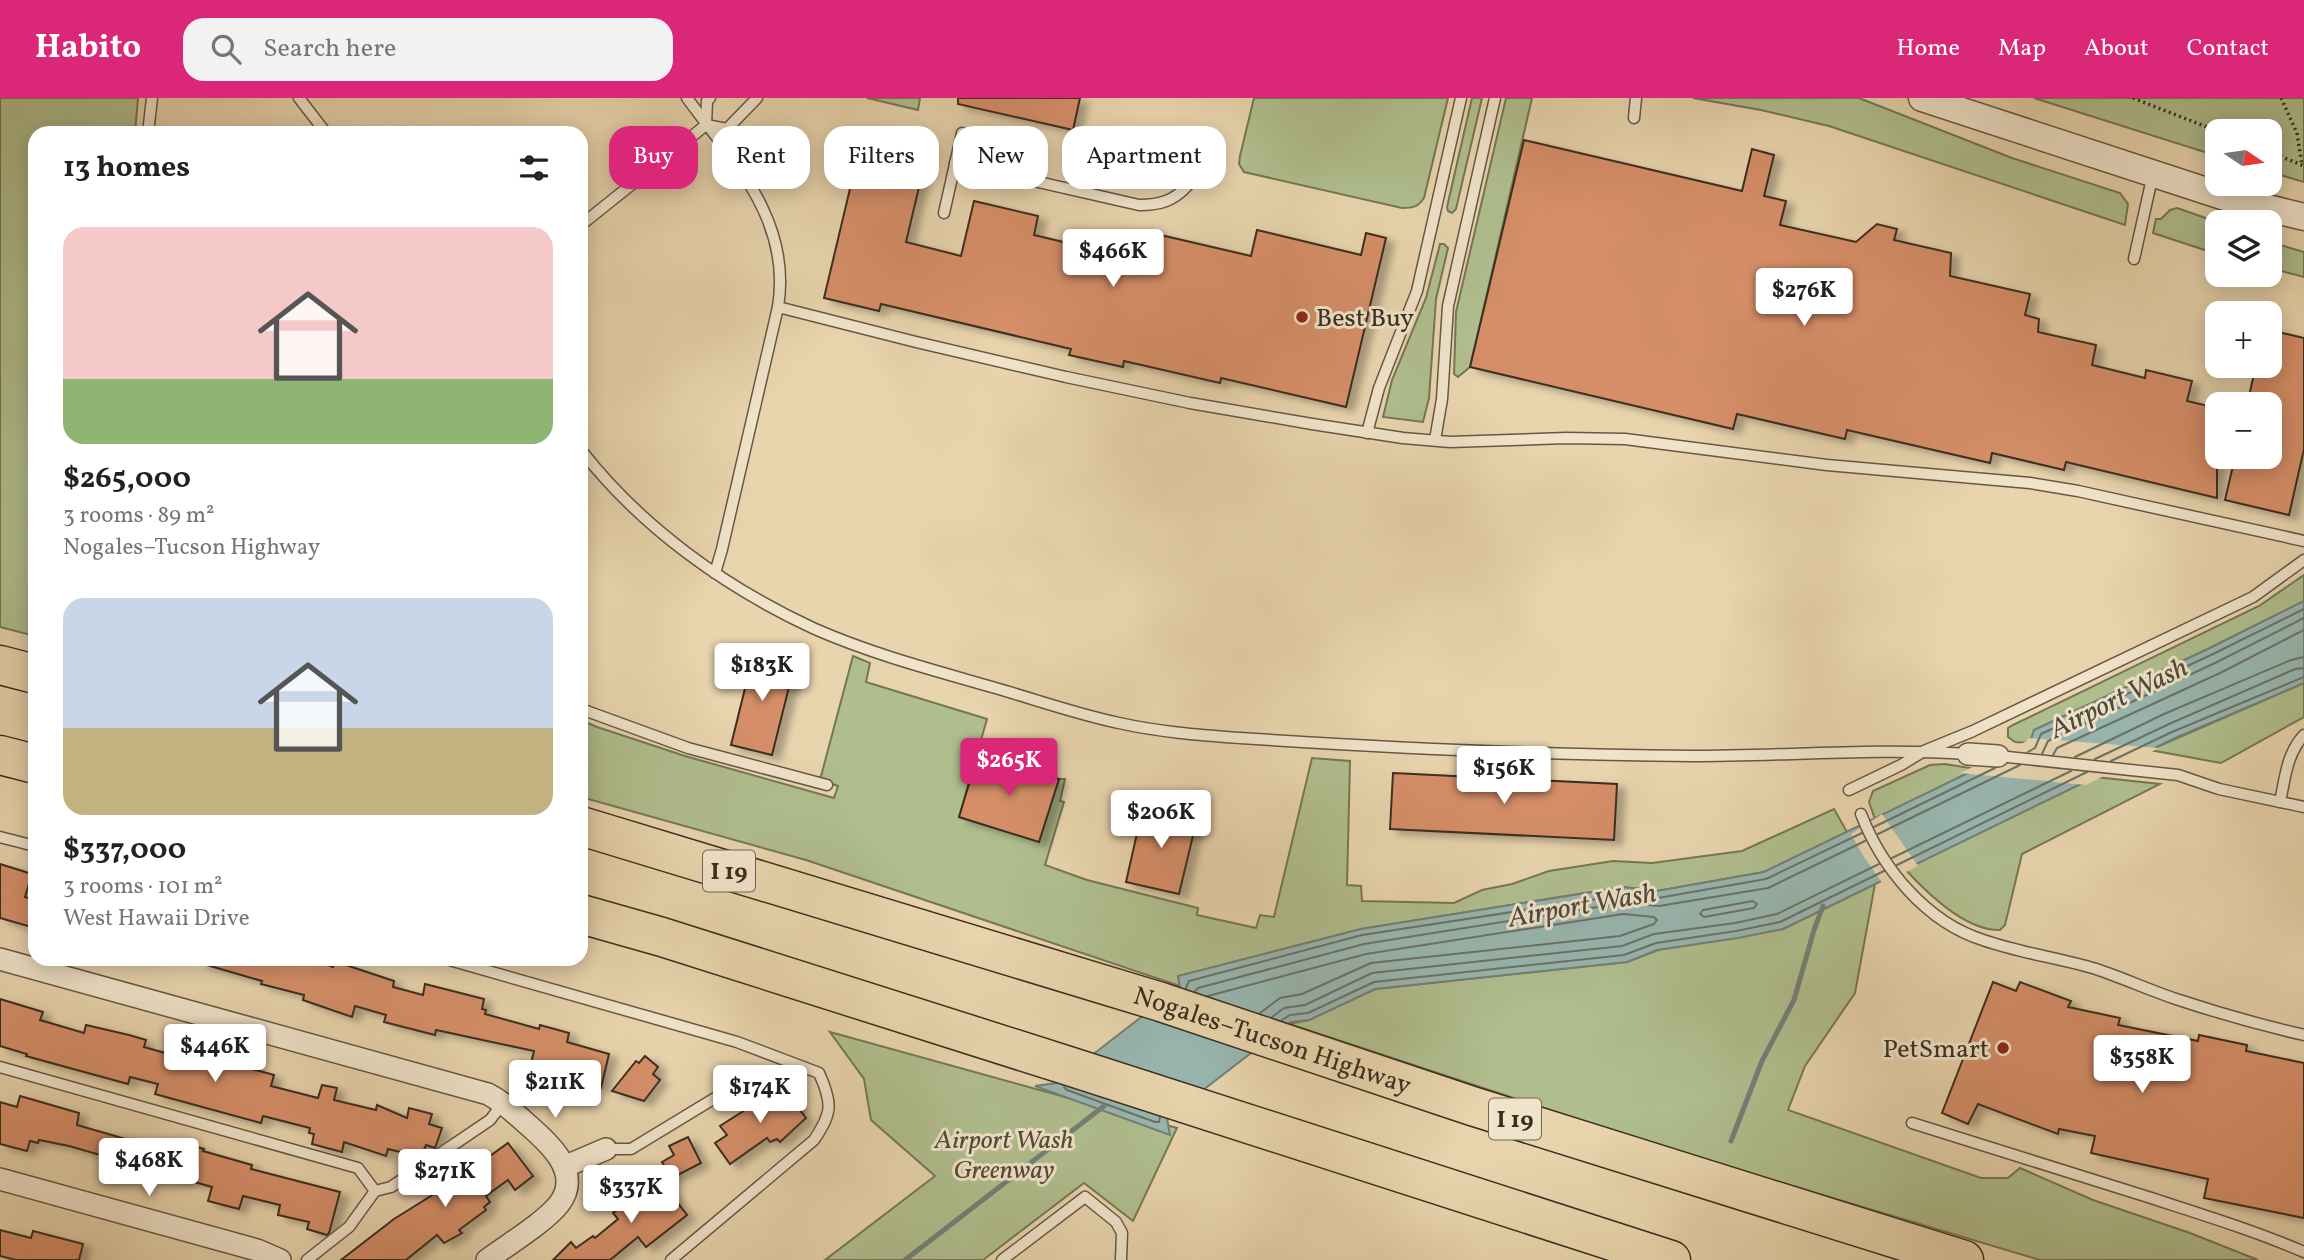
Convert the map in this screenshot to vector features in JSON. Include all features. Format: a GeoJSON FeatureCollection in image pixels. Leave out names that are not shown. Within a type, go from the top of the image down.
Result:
{"type":"FeatureCollection","features":[{"type":"Feature","properties":{"kind":"highway"},"geometry":{"type":"LineString","coordinates":[[0,664],[28,672]]}},
{"type":"Feature","properties":{"kind":"highway"},"geometry":{"type":"LineString","coordinates":[[0,755],[28,762]]}},
{"type":"Feature","properties":{"kind":"highway","name":"Nogales–Tucson Highway"},"geometry":{"type":"LineString","coordinates":[[588,828],[1161,1002],[1472,1105],[1964,1260]]}},
{"type":"Feature","properties":{"kind":"highway"},"geometry":{"type":"LineString","coordinates":[[588,916],[1186,1103],[1671,1260]]}},
{"type":"Feature","properties":{"kind":"highway"},"geometry":{"type":"LineString","coordinates":[[1760,1195],[1992,1260]]}},
{"type":"Feature","properties":{"kind":"street"},"geometry":{"type":"LineString","coordinates":[[1922,98],[2250,205],[2304,217]]}},
{"type":"Feature","properties":{"kind":"street"},"geometry":{"type":"LineString","coordinates":[[1968,754],[1998,756]]}},
{"type":"Feature","properties":{"kind":"street"},"geometry":{"type":"LineString","coordinates":[[0,959],[488,1094],[503,1103],[544,1139],[559,1157],[565,1168],[566,1192],[560,1202],[486,1260]]}},
{"type":"Feature","properties":{"kind":"street"},"geometry":{"type":"LineString","coordinates":[[565,1168],[606,1149]]}},
{"type":"Feature","properties":{"kind":"street"},"geometry":{"type":"LineString","coordinates":[[0,1179],[257,1250],[280,1260]]}},
{"type":"Feature","properties":{"kind":"lane"},"geometry":{"type":"LineString","coordinates":[[149,126],[152,98]]}},
{"type":"Feature","properties":{"kind":"lane"},"geometry":{"type":"LineString","coordinates":[[299,98],[321,126]]}},
{"type":"Feature","properties":{"kind":"lane"},"geometry":{"type":"LineString","coordinates":[[687,98],[749,184],[771,224],[780,264],[778,307],[715,573]]}},
{"type":"Feature","properties":{"kind":"lane"},"geometry":{"type":"LineString","coordinates":[[588,219],[706,125],[709,98]]}},
{"type":"Feature","properties":{"kind":"lane"},"geometry":{"type":"LineString","coordinates":[[706,125],[727,129],[757,98]]}},
{"type":"Feature","properties":{"kind":"lane"},"geometry":{"type":"LineString","coordinates":[[1367,433],[1378,388],[1417,291],[1461,98]]}},
{"type":"Feature","properties":{"kind":"lane"},"geometry":{"type":"LineString","coordinates":[[1435,440],[1442,399],[1448,306],[1495,98]]}},
{"type":"Feature","properties":{"kind":"lane"},"geometry":{"type":"LineString","coordinates":[[1634,118],[1636,98]]}},
{"type":"Feature","properties":{"kind":"lane"},"geometry":{"type":"LineString","coordinates":[[944,213],[953,172]]}},
{"type":"Feature","properties":{"kind":"lane"},"geometry":{"type":"LineString","coordinates":[[2134,259],[2153,174]]}},
{"type":"Feature","properties":{"kind":"lane"},"geometry":{"type":"LineString","coordinates":[[1069,189],[1139,205],[1167,202],[1184,189]]}},
{"type":"Feature","properties":{"kind":"lane"},"geometry":{"type":"LineString","coordinates":[[778,307],[1113,387],[1367,433],[1466,442],[1618,438],[1827,465],[2030,483],[2090,493],[2304,541]]}},
{"type":"Feature","properties":{"kind":"lane"},"geometry":{"type":"LineString","coordinates":[[588,459],[631,504],[667,536],[715,573],[757,599],[802,622],[869,650],[1087,715],[1168,732],[1289,741],[1601,755],[1694,756],[1924,751],[1968,754]]}},
{"type":"Feature","properties":{"kind":"lane"},"geometry":{"type":"LineString","coordinates":[[1849,790],[1924,751],[1973,731],[2253,597],[2304,560]]}},
{"type":"Feature","properties":{"kind":"lane"},"geometry":{"type":"LineString","coordinates":[[588,712],[688,748],[827,785]]}},
{"type":"Feature","properties":{"kind":"lane"},"geometry":{"type":"LineString","coordinates":[[2280,802],[2289,761],[2294,748],[2304,735]]}},
{"type":"Feature","properties":{"kind":"lane"},"geometry":{"type":"LineString","coordinates":[[1998,756],[2178,775],[2219,789],[2304,807]]}},
{"type":"Feature","properties":{"kind":"lane"},"geometry":{"type":"LineString","coordinates":[[1861,814],[1881,856],[1910,893],[1948,923],[1980,940],[2091,968],[2179,1000],[2304,1035]]}},
{"type":"Feature","properties":{"kind":"lane"},"geometry":{"type":"LineString","coordinates":[[0,837],[28,844]]}},
{"type":"Feature","properties":{"kind":"lane"},"geometry":{"type":"LineString","coordinates":[[471,966],[737,1042],[819,1073],[827,1090],[828,1118],[814,1140],[671,1260]]}},
{"type":"Feature","properties":{"kind":"lane"},"geometry":{"type":"LineString","coordinates":[[0,1067],[358,1168],[375,1191]]}},
{"type":"Feature","properties":{"kind":"lane"},"geometry":{"type":"LineString","coordinates":[[606,1149],[631,1149],[748,1078]]}},
{"type":"Feature","properties":{"kind":"lane"},"geometry":{"type":"LineString","coordinates":[[307,1260],[349,1227],[375,1191],[391,1187],[490,1120],[503,1103]]}},
{"type":"Feature","properties":{"kind":"lane"},"geometry":{"type":"LineString","coordinates":[[1912,1123],[2272,1238],[2304,1252]]}},
{"type":"Feature","properties":{"kind":"lane"},"geometry":{"type":"LineString","coordinates":[[1002,1260],[1085,1197],[1116,1222],[1122,1233],[1121,1260]]}},
{"type":"Feature","properties":{"kind":"path"},"geometry":{"type":"LineString","coordinates":[[2133,98],[2205,126]]}},
{"type":"Feature","properties":{"kind":"path"},"geometry":{"type":"LineString","coordinates":[[2281,98],[2297,133],[2303,165]]}},
{"type":"Feature","properties":{"kind":"path"},"geometry":{"type":"LineString","coordinates":[[2282,157],[2303,165]]}},
{"type":"Feature","properties":{"kind":"green space"},"geometry":{"type":"Polygon","coordinates":[[[0,98],[138,98],[136,126],[28,126],[28,634],[0,627],[0,98]]]}},
{"type":"Feature","properties":{"kind":"green space"},"geometry":{"type":"Polygon","coordinates":[[[867,98],[920,98],[918,110],[867,98]]]}},
{"type":"Feature","properties":{"kind":"green space"},"geometry":{"type":"Polygon","coordinates":[[[1254,98],[1448,98],[1424,198],[1415,206],[1402,208],[1244,172],[1239,164],[1240,156],[1254,98]]]}},
{"type":"Feature","properties":{"kind":"green space"},"geometry":{"type":"Polygon","coordinates":[[[1472,98],[1482,98],[1456,209],[1452,213],[1447,207],[1472,98]]]}},
{"type":"Feature","properties":{"kind":"green space"},"geometry":{"type":"Polygon","coordinates":[[[1506,98],[1532,98],[1470,367],[1458,377],[1454,374],[1456,312],[1506,98]]]}},
{"type":"Feature","properties":{"kind":"green space"},"geometry":{"type":"Polygon","coordinates":[[[1693,98],[1859,98],[2012,158],[2120,193],[2128,204],[2125,225],[1829,126],[1693,98]]]}},
{"type":"Feature","properties":{"kind":"green space"},"geometry":{"type":"Polygon","coordinates":[[[2034,98],[2304,98],[2304,182],[2282,176],[2282,119],[2205,119],[2205,152],[2034,98]]]}},
{"type":"Feature","properties":{"kind":"green space"},"geometry":{"type":"Polygon","coordinates":[[[2177,208],[2205,218],[2205,250],[2153,233],[2156,219],[2161,219],[2170,210],[2177,208]]]}},
{"type":"Feature","properties":{"kind":"green space"},"geometry":{"type":"Polygon","coordinates":[[[1440,244],[1448,248],[1436,299],[1429,398],[1423,422],[1383,417],[1392,380],[1426,298],[1440,244]]]}},
{"type":"Feature","properties":{"kind":"green space"},"geometry":{"type":"Polygon","coordinates":[[[2282,246],[2304,252],[2304,277],[2282,271],[2282,246]]]}},
{"type":"Feature","properties":{"kind":"green space"},"geometry":{"type":"Polygon","coordinates":[[[2304,575],[2304,601],[2034,730],[2030,743],[2015,742],[2008,737],[2008,728],[2013,725],[2259,606],[2304,575]]]}},
{"type":"Feature","properties":{"kind":"green space"},"geometry":{"type":"Polygon","coordinates":[[[853,656],[870,663],[866,682],[987,719],[959,817],[1039,841],[1059,779],[1065,779],[1060,801],[1064,802],[1045,865],[1087,880],[1198,908],[1197,915],[1256,928],[1260,915],[1274,917],[1312,758],[1350,761],[1347,885],[1361,886],[1362,901],[1454,903],[1482,890],[1512,884],[1549,871],[1613,861],[1652,863],[1742,851],[1834,809],[1847,832],[1764,872],[1657,891],[1623,887],[1361,929],[1178,977],[1180,986],[806,860],[588,799],[588,723],[685,756],[834,798],[838,786],[820,780],[853,656]]]}},
{"type":"Feature","properties":{"kind":"green space"},"geometry":{"type":"Polygon","coordinates":[[[2304,683],[2304,717],[2221,763],[2150,750],[2304,683]]]}},
{"type":"Feature","properties":{"kind":"green space"},"geometry":{"type":"Polygon","coordinates":[[[1945,764],[1976,769],[1875,819],[1869,802],[1873,791],[1930,765],[1945,764]]]}},
{"type":"Feature","properties":{"kind":"green space"},"geometry":{"type":"Polygon","coordinates":[[[2095,777],[2160,784],[2022,854],[2005,925],[2000,930],[1974,924],[1948,909],[1905,869],[2095,777]]]}},
{"type":"Feature","properties":{"kind":"green space"},"geometry":{"type":"Polygon","coordinates":[[[1875,884],[1855,993],[1805,1066],[1788,1110],[1981,1178],[2008,1178],[2020,1168],[2093,1200],[2190,1233],[2258,1260],[2040,1260],[1669,1149],[1289,1024],[1309,1020],[1375,989],[1627,962],[1658,950],[1783,929],[1875,884]]]}},
{"type":"Feature","properties":{"kind":"green space","name":"Airport Wash Greenway"},"geometry":{"type":"Polygon","coordinates":[[[830,1032],[1177,1128],[1133,1221],[1084,1183],[983,1260],[825,1260],[935,1176],[871,1120],[864,1079],[830,1032]]]}},
{"type":"Feature","properties":{"kind":"water"},"geometry":{"type":"Polygon","coordinates":[[[2304,601],[2304,683],[2175,738],[1783,929],[1657,950],[1627,962],[1375,989],[1309,1020],[1291,1022],[1167,1118],[1170,1135],[1035,1086],[1056,1083],[1180,987],[1178,976],[1361,929],[1623,887],[1657,891],[1764,872],[2030,743],[2034,730],[2304,601]]]}},
{"type":"Feature","properties":{"kind":"pier"},"geometry":{"type":"Polygon","coordinates":[[[2028,738],[2159,748],[2086,785],[1960,773],[2027,741],[2028,738]]]}},
{"type":"Feature","properties":{"kind":"pier"},"geometry":{"type":"Polygon","coordinates":[[[1882,814],[1918,866],[1883,884],[1851,834],[1882,814]]]}},
{"type":"Feature","properties":{"kind":"building"},"geometry":{"type":"Polygon","coordinates":[[[958,98],[1080,98],[1074,126],[1062,128],[958,104],[958,98]]]}},
{"type":"Feature","properties":{"kind":"building"},"geometry":{"type":"Polygon","coordinates":[[[1524,140],[1742,191],[1752,149],[1774,155],[1764,196],[1786,201],[1780,225],[1856,242],[1877,224],[1897,229],[1894,240],[1951,253],[1950,276],[2030,294],[2025,315],[2039,319],[2038,332],[2096,345],[2092,365],[2145,378],[2146,370],[2192,381],[2187,401],[2205,405],[2205,469],[2217,469],[2217,498],[2066,462],[2064,470],[1992,453],[1990,463],[1847,430],[1845,439],[1737,414],[1733,429],[1470,367],[1524,140]]]}},
{"type":"Feature","properties":{"kind":"building"},"geometry":{"type":"Polygon","coordinates":[[[850,189],[919,189],[906,242],[961,256],[974,201],[1038,216],[1034,235],[1097,250],[1094,263],[1143,274],[1152,233],[1251,256],[1257,230],[1361,255],[1366,233],[1386,238],[1346,407],[1221,378],[1220,383],[1124,361],[1123,367],[1069,355],[1071,349],[881,304],[879,311],[824,298],[850,189]]]}},
{"type":"Feature","properties":{"kind":"building"},"geometry":{"type":"Polygon","coordinates":[[[2282,333],[2304,338],[2304,449],[2289,515],[2225,500],[2232,469],[2282,469],[2282,392],[2250,392],[2253,378],[2282,378],[2282,333]]]}},
{"type":"Feature","properties":{"kind":"building"},"geometry":{"type":"Polygon","coordinates":[[[755,648],[781,654],[779,667],[793,671],[772,755],[731,745],[755,648]]]}},
{"type":"Feature","properties":{"kind":"building"},"geometry":{"type":"Polygon","coordinates":[[[978,754],[1059,779],[1039,842],[959,817],[978,754]]]}},
{"type":"Feature","properties":{"kind":"building"},"geometry":{"type":"Polygon","coordinates":[[[1393,773],[1617,784],[1614,840],[1390,829],[1393,773]]]}},
{"type":"Feature","properties":{"kind":"building"},"geometry":{"type":"Polygon","coordinates":[[[1143,807],[1197,819],[1179,894],[1126,882],[1143,807]]]}},
{"type":"Feature","properties":{"kind":"building"},"geometry":{"type":"Polygon","coordinates":[[[0,864],[28,873],[25,897],[28,898],[28,926],[0,918],[0,864]]]}},
{"type":"Feature","properties":{"kind":"building"},"geometry":{"type":"Polygon","coordinates":[[[210,966],[349,966],[394,981],[393,987],[423,995],[425,984],[484,999],[482,1009],[486,1010],[485,1014],[539,1029],[540,1025],[569,1033],[567,1042],[609,1054],[601,1088],[579,1081],[576,1091],[557,1084],[556,1088],[536,1083],[538,1075],[529,1072],[534,1051],[436,1030],[435,1035],[384,1022],[386,1015],[355,1006],[352,1017],[303,1000],[304,995],[261,984],[262,981],[210,966]]]}},
{"type":"Feature","properties":{"kind":"building"},"geometry":{"type":"Polygon","coordinates":[[[1993,982],[2016,991],[2020,982],[2071,1001],[2068,1007],[2120,1018],[2118,1025],[2198,1041],[2199,1035],[2247,1045],[2246,1051],[2304,1063],[2304,1218],[2204,1198],[2208,1179],[2091,1153],[2095,1136],[2059,1129],[2058,1134],[1978,1104],[1968,1124],[1942,1113],[1993,982]]]}},
{"type":"Feature","properties":{"kind":"building"},"geometry":{"type":"Polygon","coordinates":[[[0,999],[43,1012],[40,1020],[84,1033],[86,1025],[129,1035],[146,1040],[144,1047],[169,1054],[172,1046],[212,1058],[215,1049],[237,1055],[234,1064],[274,1075],[271,1086],[318,1098],[322,1085],[337,1088],[334,1100],[376,1110],[377,1105],[407,1118],[409,1108],[432,1114],[429,1124],[442,1128],[435,1148],[426,1145],[421,1157],[388,1149],[386,1156],[344,1142],[342,1152],[312,1144],[314,1134],[309,1133],[310,1128],[263,1116],[261,1123],[155,1094],[158,1084],[130,1077],[128,1084],[26,1056],[27,1054],[0,1046],[0,999]]]}},
{"type":"Feature","properties":{"kind":"building"},"geometry":{"type":"Polygon","coordinates":[[[645,1056],[658,1067],[653,1074],[660,1080],[644,1101],[612,1091],[636,1061],[639,1063],[645,1056]]]}},
{"type":"Feature","properties":{"kind":"building"},"geometry":{"type":"Polygon","coordinates":[[[784,1090],[806,1118],[780,1142],[777,1139],[770,1142],[767,1138],[730,1164],[715,1143],[727,1135],[720,1126],[745,1110],[764,1093],[768,1096],[773,1091],[777,1095],[784,1090]]]}},
{"type":"Feature","properties":{"kind":"building"},"geometry":{"type":"Polygon","coordinates":[[[20,1096],[79,1113],[77,1125],[188,1153],[190,1145],[252,1165],[251,1169],[340,1192],[329,1233],[327,1235],[307,1229],[309,1222],[278,1215],[280,1205],[243,1196],[239,1209],[208,1201],[212,1187],[69,1146],[39,1140],[38,1143],[30,1141],[27,1151],[0,1144],[0,1102],[17,1107],[20,1096]]]}},
{"type":"Feature","properties":{"kind":"building"},"geometry":{"type":"Polygon","coordinates":[[[688,1137],[701,1163],[672,1178],[662,1162],[674,1155],[669,1146],[688,1137]]]}},
{"type":"Feature","properties":{"kind":"building"},"geometry":{"type":"Polygon","coordinates":[[[508,1143],[533,1176],[515,1190],[508,1180],[486,1196],[490,1202],[484,1207],[486,1210],[459,1230],[462,1233],[444,1243],[437,1235],[406,1260],[341,1260],[394,1219],[442,1189],[440,1186],[466,1168],[468,1172],[508,1143]]]}},
{"type":"Feature","properties":{"kind":"building"},"geometry":{"type":"Polygon","coordinates":[[[659,1178],[687,1215],[646,1247],[638,1237],[610,1260],[553,1260],[571,1242],[576,1248],[593,1236],[595,1238],[618,1219],[613,1213],[659,1178]]]}},
{"type":"Feature","properties":{"kind":"building"},"geometry":{"type":"Polygon","coordinates":[[[0,1230],[31,1238],[33,1231],[83,1244],[79,1260],[16,1260],[0,1256],[0,1230]]]}},
{"type":"Feature","properties":{"kind":"waterway"},"geometry":{"type":"LineString","coordinates":[[1731,1141],[1762,1061],[1794,1000],[1823,906]]}},
{"type":"Feature","properties":{"kind":"waterway","name":"Airport Wash"},"geometry":{"type":"LineString","coordinates":[[905,1260],[1104,1106]]}},
{"type":"Feature","properties":{"kind":"place","name":"Best Buy"},"geometry":{"type":"Point","coordinates":[1302,317]}},
{"type":"Feature","properties":{"kind":"place","name":"PetSmart"},"geometry":{"type":"Point","coordinates":[2003,1048]}}]}
